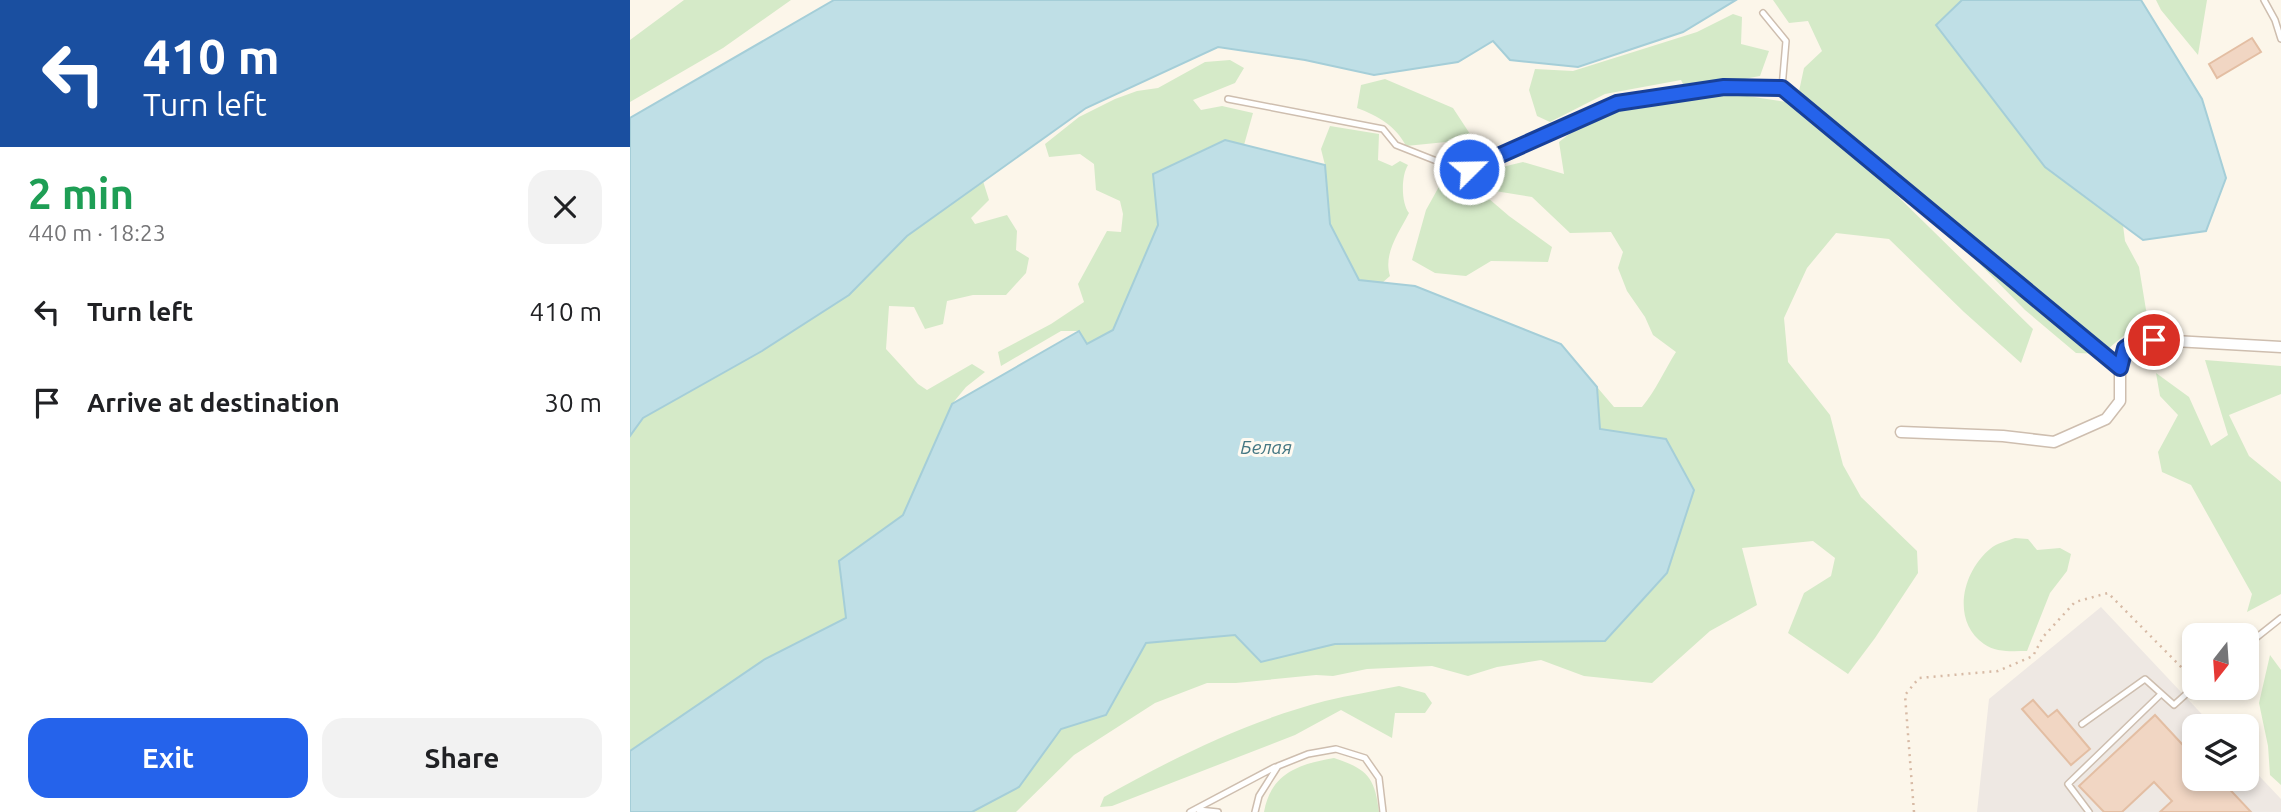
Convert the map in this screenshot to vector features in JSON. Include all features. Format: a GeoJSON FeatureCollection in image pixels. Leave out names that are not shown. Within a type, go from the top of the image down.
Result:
{"type":"FeatureCollection","features":[{"type":"Feature","properties":{"kind":"street"},"geometry":{"type":"LineString","coordinates":[[1901,432],[2003,436],[2054,442],[2106,419],[2120,401],[2120,368],[2125,348],[2139,339],[2281,347]]}},
{"type":"Feature","properties":{"kind":"lane"},"geometry":{"type":"LineString","coordinates":[[2264,0],[2281,39]]}},
{"type":"Feature","properties":{"kind":"lane"},"geometry":{"type":"LineString","coordinates":[[1762,13],[1786,41],[1782,88]]}},
{"type":"Feature","properties":{"kind":"lane"},"geometry":{"type":"LineString","coordinates":[[1228,99],[1382,129],[1396,145],[1434,160],[1469,169],[1617,103],[1724,87],[1782,88],[2120,368]]}},
{"type":"Feature","properties":{"kind":"lane"},"geometry":{"type":"LineString","coordinates":[[2259,635],[2281,618]]}},
{"type":"Feature","properties":{"kind":"lane"},"geometry":{"type":"LineString","coordinates":[[2082,724],[2145,679],[2174,705],[2182,698]]}},
{"type":"Feature","properties":{"kind":"lane"},"geometry":{"type":"LineString","coordinates":[[2089,812],[2068,784],[2161,694]]}},
{"type":"Feature","properties":{"kind":"lane"},"geometry":{"type":"LineString","coordinates":[[1193,811],[1278,766],[1308,754],[1336,749],[1365,758],[1379,778],[1383,812]]}},
{"type":"Feature","properties":{"kind":"lane"},"geometry":{"type":"LineString","coordinates":[[1255,812],[1259,796],[1278,766]]}},
{"type":"Feature","properties":{"kind":"lane"},"geometry":{"type":"LineString","coordinates":[[1193,811],[1218,812]]}},
{"type":"Feature","properties":{"kind":"path"},"geometry":{"type":"LineString","coordinates":[[1914,812],[1905,695],[1919,678],[1998,671],[2033,656],[2043,637],[2075,602],[2108,593],[2182,668]]}},
{"type":"Feature","properties":{"kind":"shaded area"},"geometry":{"type":"Polygon","coordinates":[[[2101,607],[2182,693],[2182,700],[2189,700],[2202,714],[2182,714],[2182,791],[2259,791],[2259,776],[2281,799],[2281,812],[1977,812],[1989,699],[2101,607]]]}},
{"type":"Feature","properties":{"kind":"green space"},"geometry":{"type":"Polygon","coordinates":[[[684,0],[791,0],[723,48],[630,102],[630,40],[684,0]]]}},
{"type":"Feature","properties":{"kind":"green space"},"geometry":{"type":"Polygon","coordinates":[[[1773,0],[1962,0],[1936,25],[2045,167],[2123,225],[2125,241],[2139,267],[2147,316],[2102,354],[2076,353],[2025,310],[1870,152],[1798,96],[1804,68],[1822,51],[1808,21],[1789,23],[1773,0]]]}},
{"type":"Feature","properties":{"kind":"green space"},"geometry":{"type":"Polygon","coordinates":[[[2156,0],[2207,0],[2198,55],[2161,10],[2156,0]]]}},
{"type":"Feature","properties":{"kind":"green space"},"geometry":{"type":"Polygon","coordinates":[[[1733,14],[1742,17],[1741,44],[1769,51],[1760,76],[1686,90],[1681,80],[1605,94],[1550,122],[1537,116],[1529,90],[1535,69],[1573,71],[1697,32],[1733,14]]]}},
{"type":"Feature","properties":{"kind":"green space"},"geometry":{"type":"Polygon","coordinates":[[[1230,60],[1244,68],[1235,83],[1193,100],[1201,110],[1222,106],[1253,113],[1244,145],[1224,140],[1153,174],[1158,225],[1113,331],[1087,344],[1079,331],[1061,331],[1001,366],[998,352],[1051,324],[1084,302],[1078,284],[1107,231],[1121,232],[1123,214],[1120,201],[1096,190],[1094,164],[1080,154],[1049,157],[1045,144],[1079,117],[1115,99],[1137,91],[1158,88],[1205,62],[1230,60]]]}},
{"type":"Feature","properties":{"kind":"green space"},"geometry":{"type":"Polygon","coordinates":[[[1385,79],[1453,108],[1472,137],[1462,151],[1446,142],[1406,146],[1386,122],[1357,108],[1361,85],[1385,79]]]}},
{"type":"Feature","properties":{"kind":"green space"},"geometry":{"type":"Polygon","coordinates":[[[1721,92],[1787,102],[1825,129],[1877,176],[2033,329],[2021,363],[1889,239],[1836,233],[1807,268],[1784,318],[1788,362],[1830,415],[1843,465],[1861,497],[1917,551],[1918,573],[1848,674],[1788,633],[1804,593],[1831,576],[1835,558],[1813,541],[1742,548],[1757,605],[1710,631],[1652,683],[1584,676],[1541,660],[1497,667],[1468,676],[1432,666],[1367,669],[1333,676],[1207,683],[1155,703],[1074,755],[1016,812],[972,812],[1019,787],[1061,729],[1106,715],[1146,643],[1235,635],[1261,662],[1335,644],[1605,641],[1667,574],[1694,490],[1666,439],[1600,429],[1597,387],[1614,407],[1642,407],[1676,352],[1653,335],[1645,317],[1627,291],[1618,268],[1623,252],[1611,232],[1570,233],[1532,197],[1495,191],[1498,168],[1523,162],[1564,174],[1559,142],[1591,117],[1642,103],[1721,92]]]}},
{"type":"Feature","properties":{"kind":"green space"},"geometry":{"type":"Polygon","coordinates":[[[1330,126],[1379,134],[1378,160],[1392,166],[1400,161],[1408,165],[1403,189],[1404,203],[1409,213],[1390,251],[1390,276],[1382,283],[1359,281],[1330,224],[1321,149],[1330,126]]]}},
{"type":"Feature","properties":{"kind":"green space"},"geometry":{"type":"Polygon","coordinates":[[[983,181],[989,200],[971,218],[975,224],[1007,215],[1017,231],[1016,250],[1029,258],[1026,273],[1006,295],[973,295],[947,301],[943,324],[925,329],[914,307],[889,306],[886,349],[918,384],[927,390],[972,364],[985,372],[966,387],[952,404],[903,515],[840,561],[847,618],[765,659],[630,751],[630,436],[643,418],[762,351],[849,295],[907,236],[983,181]]]}},
{"type":"Feature","properties":{"kind":"green space"},"geometry":{"type":"Polygon","coordinates":[[[1441,183],[1474,186],[1552,247],[1548,262],[1491,261],[1466,276],[1435,273],[1412,260],[1426,210],[1441,183]]]}},
{"type":"Feature","properties":{"kind":"green space"},"geometry":{"type":"Polygon","coordinates":[[[2205,360],[2281,366],[2281,394],[2229,415],[2249,456],[2281,482],[2281,594],[2247,612],[2252,594],[2191,485],[2162,472],[2158,452],[2178,415],[2160,396],[2156,373],[2189,397],[2211,446],[2228,435],[2205,360]]]}},
{"type":"Feature","properties":{"kind":"green space"},"geometry":{"type":"Polygon","coordinates":[[[2015,538],[2028,539],[2037,550],[2060,548],[2071,554],[2067,571],[2050,593],[2027,651],[1999,650],[1984,644],[1967,623],[1964,610],[1967,583],[1980,559],[1995,545],[2015,538]]]}},
{"type":"Feature","properties":{"kind":"green space"},"geometry":{"type":"Polygon","coordinates":[[[2270,655],[2281,670],[2281,785],[2270,775],[2268,746],[2259,703],[2270,655]]]}},
{"type":"Feature","properties":{"kind":"green space"},"geometry":{"type":"Polygon","coordinates":[[[1399,686],[1425,693],[1432,703],[1425,713],[1395,713],[1392,738],[1341,710],[1295,735],[1112,806],[1100,807],[1104,797],[1130,782],[1239,730],[1325,701],[1399,686]]]}},
{"type":"Feature","properties":{"kind":"green space"},"geometry":{"type":"Polygon","coordinates":[[[1334,758],[1362,771],[1372,782],[1379,812],[1264,812],[1273,788],[1280,779],[1298,767],[1334,758]]]}},
{"type":"Feature","properties":{"kind":"water"},"geometry":{"type":"Polygon","coordinates":[[[834,0],[1736,0],[1683,32],[1578,67],[1510,60],[1493,41],[1458,62],[1374,75],[1305,60],[1218,47],[1086,108],[907,236],[849,295],[762,351],[643,418],[630,436],[630,118],[834,0]]]}},
{"type":"Feature","properties":{"kind":"water"},"geometry":{"type":"Polygon","coordinates":[[[1962,0],[2141,0],[2202,99],[2226,178],[2206,231],[2143,240],[2045,167],[1936,25],[1962,0]]]}},
{"type":"Feature","properties":{"kind":"water","name":"Белая"},"geometry":{"type":"Polygon","coordinates":[[[1225,140],[1325,165],[1330,224],[1359,280],[1415,286],[1561,344],[1597,387],[1600,429],[1666,439],[1694,490],[1667,573],[1605,641],[1335,644],[1261,662],[1235,635],[1146,643],[1106,715],[1061,729],[1019,787],[972,812],[630,812],[630,751],[765,659],[846,618],[839,561],[903,515],[952,404],[1079,331],[1087,344],[1113,330],[1158,225],[1153,174],[1225,140]]]}},
{"type":"Feature","properties":{"kind":"building"},"geometry":{"type":"Polygon","coordinates":[[[2252,38],[2261,52],[2217,78],[2209,64],[2252,38]]]}},
{"type":"Feature","properties":{"kind":"building"},"geometry":{"type":"Polygon","coordinates":[[[2033,700],[2048,717],[2057,710],[2090,749],[2071,765],[2022,709],[2033,700]]]}},
{"type":"Feature","properties":{"kind":"building"},"geometry":{"type":"Polygon","coordinates":[[[2155,715],[2182,744],[2182,791],[2231,791],[2251,812],[2160,812],[2172,801],[2154,782],[2122,812],[2104,812],[2079,786],[2155,715]]]}},
{"type":"Feature","properties":{"kind":"route"},"geometry":{"type":"LineString","coordinates":[[1469,169],[1617,103],[1724,87],[1782,88],[2120,368],[2125,348],[2139,339],[2154,340]]}}]}
